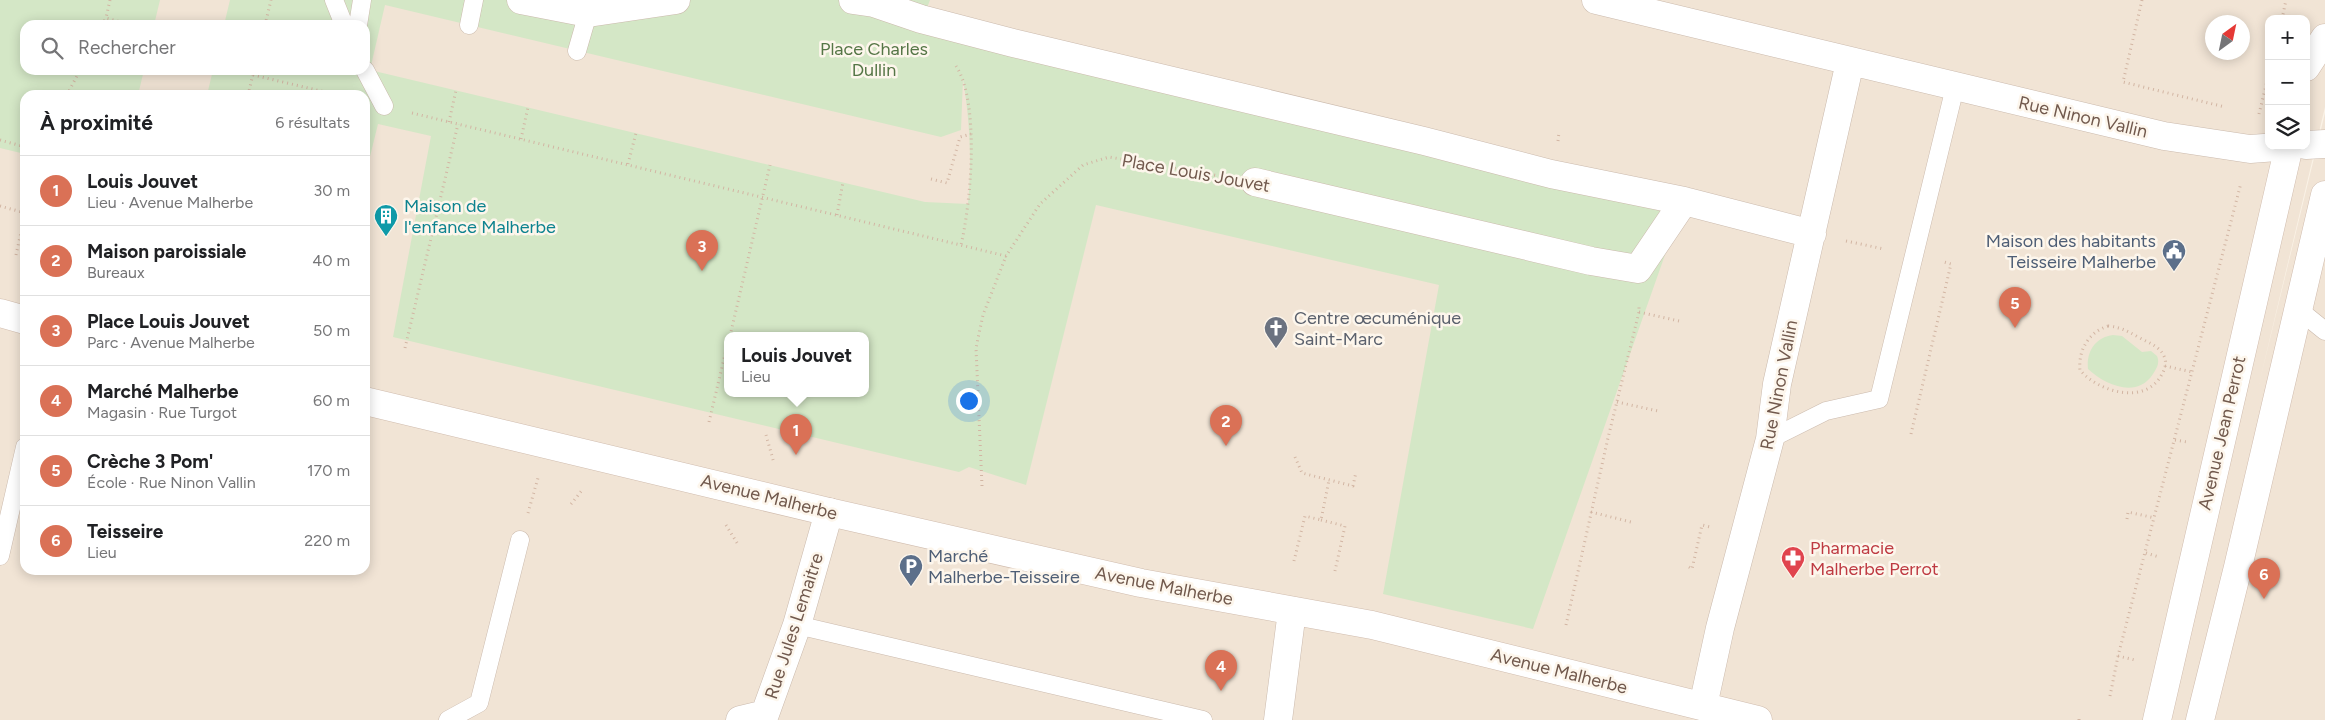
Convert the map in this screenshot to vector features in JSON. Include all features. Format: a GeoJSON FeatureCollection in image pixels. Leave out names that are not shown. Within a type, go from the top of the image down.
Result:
{"type":"FeatureCollection","features":[{"type":"Feature","properties":{"kind":"street"},"geometry":{"type":"LineString","coordinates":[[521,0],[588,13],[676,0]]}},
{"type":"Feature","properties":{"kind":"street"},"geometry":{"type":"LineString","coordinates":[[852,0],[874,3],[921,19],[1013,43],[1407,136],[1551,174],[1684,201],[1812,234]]}},
{"type":"Feature","properties":{"kind":"street","name":"Rue Ninon Vallin"},"geometry":{"type":"LineString","coordinates":[[1596,0],[2164,136],[2250,149],[2265,148]]}},
{"type":"Feature","properties":{"kind":"street"},"geometry":{"type":"LineString","coordinates":[[2310,61],[2325,38]]}},
{"type":"Feature","properties":{"kind":"street","name":"Rue Ninon Vallin"},"geometry":{"type":"LineString","coordinates":[[1703,706],[1720,628],[1770,438],[1777,384],[1850,62]]}},
{"type":"Feature","properties":{"kind":"street"},"geometry":{"type":"LineString","coordinates":[[2310,145],[2325,144]]}},
{"type":"Feature","properties":{"kind":"street","name":"Avenue Jean Perrot"},"geometry":{"type":"LineString","coordinates":[[2156,720],[2289,150]]}},
{"type":"Feature","properties":{"kind":"street","name":"Place Louis Jouvet"},"geometry":{"type":"LineString","coordinates":[[1255,182],[1591,261],[1638,269]]}},
{"type":"Feature","properties":{"kind":"street"},"geometry":{"type":"LineString","coordinates":[[2200,720],[2325,195]]}},
{"type":"Feature","properties":{"kind":"street"},"geometry":{"type":"LineString","coordinates":[[1638,269],[1684,201]]}},
{"type":"Feature","properties":{"kind":"street"},"geometry":{"type":"LineString","coordinates":[[0,313],[20,319]]}},
{"type":"Feature","properties":{"kind":"street","name":"Avenue Malherbe"},"geometry":{"type":"LineString","coordinates":[[370,402],[829,512],[1141,582],[1372,625],[1758,720]]}},
{"type":"Feature","properties":{"kind":"street","name":"Rue Jules Lemaitre"},"geometry":{"type":"LineString","coordinates":[[740,720],[765,714],[798,624],[829,512]]}},
{"type":"Feature","properties":{"kind":"street"},"geometry":{"type":"LineString","coordinates":[[1278,720],[1292,611]]}},
{"type":"Feature","properties":{"kind":"lane"},"geometry":{"type":"LineString","coordinates":[[334,0],[342,20]]}},
{"type":"Feature","properties":{"kind":"lane"},"geometry":{"type":"LineString","coordinates":[[359,20],[362,0]]}},
{"type":"Feature","properties":{"kind":"lane"},"geometry":{"type":"LineString","coordinates":[[469,25],[474,0]]}},
{"type":"Feature","properties":{"kind":"lane"},"geometry":{"type":"LineString","coordinates":[[577,50],[588,13]]}},
{"type":"Feature","properties":{"kind":"lane"},"geometry":{"type":"LineString","coordinates":[[368,75],[384,106]]}},
{"type":"Feature","properties":{"kind":"lane"},"geometry":{"type":"LineString","coordinates":[[1770,438],[1826,411],[1879,400],[1955,86]]}},
{"type":"Feature","properties":{"kind":"lane"},"geometry":{"type":"LineString","coordinates":[[2299,310],[2325,331]]}},
{"type":"Feature","properties":{"kind":"lane"},"geometry":{"type":"LineString","coordinates":[[0,556],[20,469]]}},
{"type":"Feature","properties":{"kind":"lane"},"geometry":{"type":"LineString","coordinates":[[448,720],[480,703],[520,540]]}},
{"type":"Feature","properties":{"kind":"lane"},"geometry":{"type":"LineString","coordinates":[[798,624],[1203,720]]}},
{"type":"Feature","properties":{"kind":"path"},"geometry":{"type":"LineString","coordinates":[[110,0],[106,18],[113,20]]}},
{"type":"Feature","properties":{"kind":"path"},"geometry":{"type":"LineString","coordinates":[[266,20],[271,0]]}},
{"type":"Feature","properties":{"kind":"path"},"geometry":{"type":"LineString","coordinates":[[2142,0],[2123,82],[2231,108]]}},
{"type":"Feature","properties":{"kind":"path"},"geometry":{"type":"LineString","coordinates":[[2283,15],[2286,0]]}},
{"type":"Feature","properties":{"kind":"path"},"geometry":{"type":"LineString","coordinates":[[952,59],[963,76],[971,134],[972,168],[968,218],[961,245]]}},
{"type":"Feature","properties":{"kind":"path"},"geometry":{"type":"LineString","coordinates":[[70,90],[77,75]]}},
{"type":"Feature","properties":{"kind":"path"},"geometry":{"type":"LineString","coordinates":[[249,90],[253,75]]}},
{"type":"Feature","properties":{"kind":"path"},"geometry":{"type":"LineString","coordinates":[[265,75],[320,90]]}},
{"type":"Feature","properties":{"kind":"path"},"geometry":{"type":"LineString","coordinates":[[449,122],[456,90]]}},
{"type":"Feature","properties":{"kind":"path"},"geometry":{"type":"LineString","coordinates":[[384,106],[1006,256]]}},
{"type":"Feature","properties":{"kind":"path"},"geometry":{"type":"LineString","coordinates":[[521,140],[528,107]]}},
{"type":"Feature","properties":{"kind":"path"},"geometry":{"type":"LineString","coordinates":[[2250,112],[2259,114]]}},
{"type":"Feature","properties":{"kind":"path"},"geometry":{"type":"LineString","coordinates":[[405,348],[458,124]]}},
{"type":"Feature","properties":{"kind":"path"},"geometry":{"type":"LineString","coordinates":[[628,164],[636,133]]}},
{"type":"Feature","properties":{"kind":"path"},"geometry":{"type":"LineString","coordinates":[[931,179],[947,184],[960,137],[971,134]]}},
{"type":"Feature","properties":{"kind":"path"},"geometry":{"type":"LineString","coordinates":[[0,140],[20,146]]}},
{"type":"Feature","properties":{"kind":"path"},"geometry":{"type":"LineString","coordinates":[[2110,696],[2118,656],[2250,149]]}},
{"type":"Feature","properties":{"kind":"path","name":"Place Louis Jouvet"},"geometry":{"type":"LineString","coordinates":[[982,486],[976,348],[982,315],[1006,256],[1040,204],[1082,165],[1109,157],[1255,182]]}},
{"type":"Feature","properties":{"kind":"path"},"geometry":{"type":"LineString","coordinates":[[731,332],[770,165]]}},
{"type":"Feature","properties":{"kind":"path"},"geometry":{"type":"LineString","coordinates":[[836,215],[843,182]]}},
{"type":"Feature","properties":{"kind":"path"},"geometry":{"type":"LineString","coordinates":[[0,206],[20,212]]}},
{"type":"Feature","properties":{"kind":"path"},"geometry":{"type":"LineString","coordinates":[[16,255],[20,237]]}},
{"type":"Feature","properties":{"kind":"path"},"geometry":{"type":"LineString","coordinates":[[1566,625],[1639,312],[1638,269]]}},
{"type":"Feature","properties":{"kind":"path"},"geometry":{"type":"LineString","coordinates":[[1639,312],[1679,322]]}},
{"type":"Feature","properties":{"kind":"path"},"geometry":{"type":"LineString","coordinates":[[2108,326],[2130,331],[2154,345],[2165,356],[2165,366],[2157,382],[2149,390],[2140,393],[2120,391],[2091,381],[2080,370],[2079,362],[2082,351],[2092,334],[2108,326]]}},
{"type":"Feature","properties":{"kind":"path"},"geometry":{"type":"LineString","coordinates":[[709,422],[724,359]]}},
{"type":"Feature","properties":{"kind":"path"},"geometry":{"type":"LineString","coordinates":[[2165,366],[2192,372]]}},
{"type":"Feature","properties":{"kind":"path"},"geometry":{"type":"LineString","coordinates":[[1617,402],[1658,411]]}},
{"type":"Feature","properties":{"kind":"path"},"geometry":{"type":"LineString","coordinates":[[766,435],[774,466]]}},
{"type":"Feature","properties":{"kind":"path"},"geometry":{"type":"LineString","coordinates":[[520,540],[548,444]]}},
{"type":"Feature","properties":{"kind":"path"},"geometry":{"type":"LineString","coordinates":[[1295,457],[1302,472],[1353,486],[1356,472]]}},
{"type":"Feature","properties":{"kind":"path"},"geometry":{"type":"LineString","coordinates":[[1322,520],[1329,480]]}},
{"type":"Feature","properties":{"kind":"path"},"geometry":{"type":"LineString","coordinates":[[1591,512],[1631,522]]}},
{"type":"Feature","properties":{"kind":"path"},"geometry":{"type":"LineString","coordinates":[[2126,519],[2128,512],[2155,518]]}},
{"type":"Feature","properties":{"kind":"path"},"geometry":{"type":"LineString","coordinates":[[1294,561],[1305,516],[1345,526],[1335,570]]}},
{"type":"Feature","properties":{"kind":"path"},"geometry":{"type":"LineString","coordinates":[[1689,567],[1692,568],[1702,526],[1710,526]]}},
{"type":"Feature","properties":{"kind":"shaded area"},"geometry":{"type":"Polygon","coordinates":[[[0,0],[2325,0],[2325,107],[2259,384],[2325,113],[2325,720],[0,720],[0,0]]]}},
{"type":"Feature","properties":{"kind":"green space"},"geometry":{"type":"Polygon","coordinates":[[[0,0],[160,0],[155,20],[20,20],[20,75],[143,75],[139,90],[20,90],[20,153],[0,148],[0,0]]]}},
{"type":"Feature","properties":{"kind":"green space","name":"Place Charles Dullin"},"geometry":{"type":"Polygon","coordinates":[[[230,0],[930,0],[922,21],[1684,201],[1533,629],[1383,594],[1439,285],[1096,205],[1026,485],[969,467],[959,472],[393,337],[431,136],[378,124],[370,157],[370,90],[208,90],[212,75],[370,75],[370,70],[370,20],[225,20],[230,0]],[[385,5],[370,70],[925,202],[968,204],[970,142],[963,79],[961,130],[941,137],[385,5]]]}},
{"type":"Feature","properties":{"kind":"green space"},"geometry":{"type":"Polygon","coordinates":[[[2107,336],[2122,336],[2142,352],[2151,351],[2157,356],[2157,368],[2146,382],[2130,388],[2121,387],[2103,380],[2088,369],[2089,356],[2093,346],[2107,336]]]}},
{"type":"Feature","properties":{"kind":"place","name":"Maison de l'enfance Malherbe"},"geometry":{"type":"Point","coordinates":[386,237]}},
{"type":"Feature","properties":{"kind":"place","name":"Place Louis Jouvet"},"geometry":{"type":"Point","coordinates":[702,271]}},
{"type":"Feature","properties":{"kind":"place","name":"Maison des habitants Teisseire Malherbe"},"geometry":{"type":"Point","coordinates":[2174,272]}},
{"type":"Feature","properties":{"kind":"place","name":"Crèche 3 Pom'"},"geometry":{"type":"Point","coordinates":[2015,328]}},
{"type":"Feature","properties":{"kind":"place","name":"Centre œcuménique Saint-Marc"},"geometry":{"type":"Point","coordinates":[1276,349]}},
{"type":"Feature","properties":{"kind":"place","name":"Maison paroissiale"},"geometry":{"type":"Point","coordinates":[1226,446]}},
{"type":"Feature","properties":{"kind":"place","name":"Louis Jouvet"},"geometry":{"type":"Point","coordinates":[796,455]}},
{"type":"Feature","properties":{"kind":"place","name":"Pharmacie Malherbe Perrot"},"geometry":{"type":"Point","coordinates":[1793,579]}},
{"type":"Feature","properties":{"kind":"place","name":"Marché Malherbe-Teisseire"},"geometry":{"type":"Point","coordinates":[911,587]}},
{"type":"Feature","properties":{"kind":"place","name":"Teisseire"},"geometry":{"type":"Point","coordinates":[2264,599]}},
{"type":"Feature","properties":{"kind":"place","name":"Marché Malherbe"},"geometry":{"type":"Point","coordinates":[1221,691]}}]}
